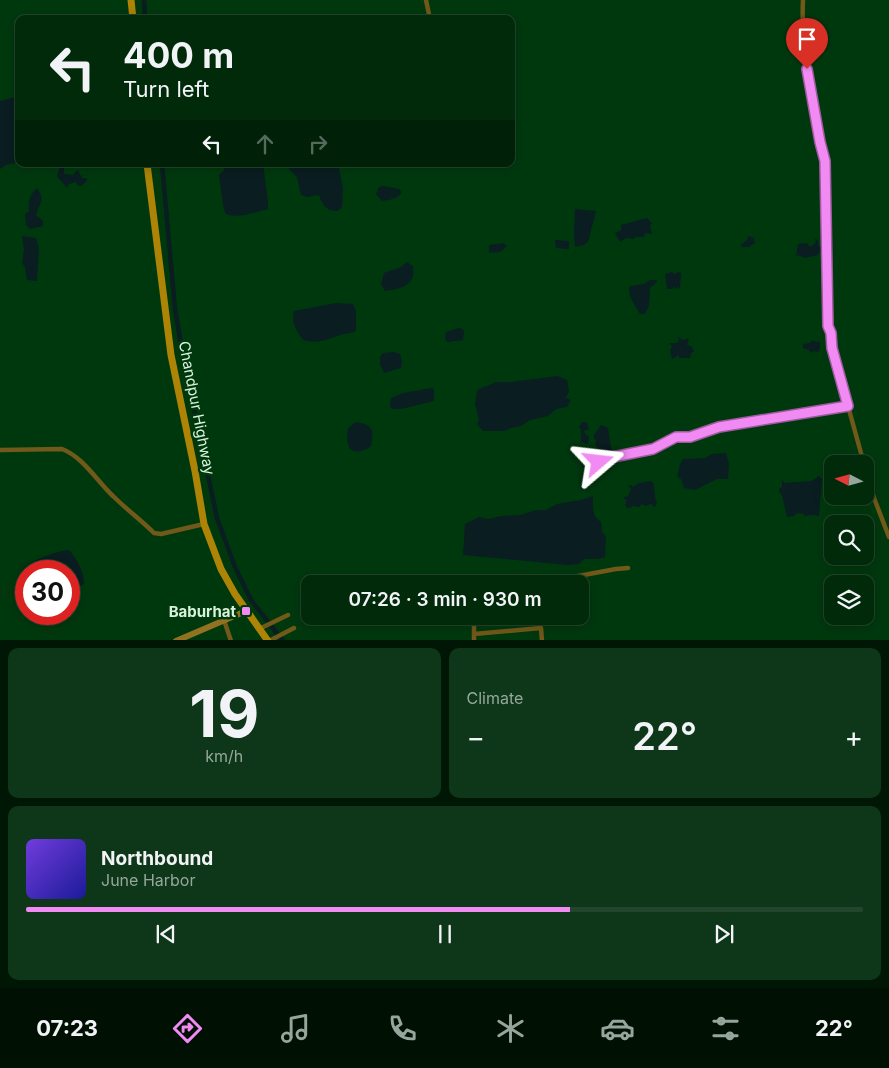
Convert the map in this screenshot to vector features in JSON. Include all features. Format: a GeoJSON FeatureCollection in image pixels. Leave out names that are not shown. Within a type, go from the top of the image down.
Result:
{"type":"FeatureCollection","features":[{"type":"Feature","properties":{"kind":"main road"},"geometry":{"type":"LineString","coordinates":[[131,0],[133,15]]}},
{"type":"Feature","properties":{"kind":"main road","name":"Chandpur Highway"},"geometry":{"type":"LineString","coordinates":[[147,167],[171,355],[204,524],[221,569],[246,611],[262,627],[268,640]]}},
{"type":"Feature","properties":{"kind":"main road"},"geometry":{"type":"LineString","coordinates":[[176,640],[246,611]]}},
{"type":"Feature","properties":{"kind":"street"},"geometry":{"type":"LineString","coordinates":[[426,0],[429,15]]}},
{"type":"Feature","properties":{"kind":"street"},"geometry":{"type":"LineString","coordinates":[[803,0],[804,50],[825,161],[828,326],[831,333],[832,348],[861,455]]}},
{"type":"Feature","properties":{"kind":"street"},"geometry":{"type":"LineString","coordinates":[[599,462],[603,459],[653,449],[676,437],[690,437],[719,427],[848,406]]}},
{"type":"Feature","properties":{"kind":"street"},"geometry":{"type":"LineString","coordinates":[[0,450],[62,449],[68,451],[113,496],[154,532],[161,534],[204,524]]}},
{"type":"Feature","properties":{"kind":"street"},"geometry":{"type":"LineString","coordinates":[[874,498],[889,537]]}},
{"type":"Feature","properties":{"kind":"street"},"geometry":{"type":"LineString","coordinates":[[584,575],[628,568]]}},
{"type":"Feature","properties":{"kind":"street"},"geometry":{"type":"LineString","coordinates":[[262,627],[288,615]]}},
{"type":"Feature","properties":{"kind":"street"},"geometry":{"type":"LineString","coordinates":[[224,620],[231,640]]}},
{"type":"Feature","properties":{"kind":"street"},"geometry":{"type":"LineString","coordinates":[[474,625],[474,640]]}},
{"type":"Feature","properties":{"kind":"street"},"geometry":{"type":"LineString","coordinates":[[268,640],[294,628]]}},
{"type":"Feature","properties":{"kind":"street"},"geometry":{"type":"LineString","coordinates":[[474,634],[541,628],[542,640]]}},
{"type":"Feature","properties":{"kind":"shaded area"},"geometry":{"type":"Polygon","coordinates":[[[15,97],[15,163],[0,169],[0,101],[15,97]]]}},
{"type":"Feature","properties":{"kind":"shaded area"},"geometry":{"type":"Polygon","coordinates":[[[60,167],[64,167],[64,174],[72,175],[78,170],[82,178],[87,178],[87,181],[81,186],[77,185],[76,182],[69,184],[67,188],[57,176],[60,167]]]}},
{"type":"Feature","properties":{"kind":"shaded area"},"geometry":{"type":"Polygon","coordinates":[[[224,167],[263,167],[268,209],[240,216],[225,213],[219,175],[224,170],[224,167]]]}},
{"type":"Feature","properties":{"kind":"shaded area"},"geometry":{"type":"Polygon","coordinates":[[[289,167],[339,167],[343,188],[342,207],[338,211],[330,210],[323,204],[319,195],[307,197],[301,195],[297,177],[289,167]]]}},
{"type":"Feature","properties":{"kind":"shaded area"},"geometry":{"type":"Polygon","coordinates":[[[379,187],[399,189],[402,192],[396,198],[382,201],[376,194],[379,187]]]}},
{"type":"Feature","properties":{"kind":"shaded area"},"geometry":{"type":"Polygon","coordinates":[[[37,188],[40,192],[41,202],[36,215],[43,221],[43,226],[30,229],[26,225],[25,214],[29,211],[30,198],[37,188]]]}},
{"type":"Feature","properties":{"kind":"shaded area"},"geometry":{"type":"Polygon","coordinates":[[[575,209],[596,211],[588,242],[575,247],[574,235],[575,209]]]}},
{"type":"Feature","properties":{"kind":"shaded area"},"geometry":{"type":"Polygon","coordinates":[[[647,218],[652,223],[650,226],[652,234],[645,233],[644,237],[626,238],[620,242],[615,233],[621,230],[621,225],[647,218]]]}},
{"type":"Feature","properties":{"kind":"shaded area"},"geometry":{"type":"Polygon","coordinates":[[[22,236],[36,238],[39,249],[37,281],[27,280],[25,267],[22,263],[24,250],[22,236]]]}},
{"type":"Feature","properties":{"kind":"shaded area"},"geometry":{"type":"Polygon","coordinates":[[[748,236],[754,238],[755,243],[749,247],[741,247],[747,240],[748,236]]]}},
{"type":"Feature","properties":{"kind":"shaded area"},"geometry":{"type":"Polygon","coordinates":[[[814,238],[818,240],[819,247],[823,245],[818,255],[805,258],[798,255],[796,257],[798,244],[807,243],[809,246],[812,246],[816,242],[814,238]]]}},
{"type":"Feature","properties":{"kind":"shaded area"},"geometry":{"type":"Polygon","coordinates":[[[555,240],[569,241],[569,249],[556,248],[555,240]]]}},
{"type":"Feature","properties":{"kind":"shaded area"},"geometry":{"type":"Polygon","coordinates":[[[503,243],[507,246],[502,251],[489,253],[489,245],[503,243]]]}},
{"type":"Feature","properties":{"kind":"shaded area"},"geometry":{"type":"Polygon","coordinates":[[[407,262],[413,266],[410,282],[397,289],[385,291],[381,284],[384,273],[401,267],[407,262]]]}},
{"type":"Feature","properties":{"kind":"shaded area"},"geometry":{"type":"Polygon","coordinates":[[[672,272],[674,274],[681,273],[680,289],[678,287],[675,289],[674,286],[672,289],[667,289],[665,274],[672,272]]]}},
{"type":"Feature","properties":{"kind":"shaded area"},"geometry":{"type":"Polygon","coordinates":[[[650,280],[657,280],[657,282],[650,288],[649,306],[645,314],[640,314],[630,297],[629,289],[630,286],[644,284],[650,280]]]}},
{"type":"Feature","properties":{"kind":"shaded area"},"geometry":{"type":"Polygon","coordinates":[[[336,303],[353,304],[356,311],[356,331],[322,341],[303,340],[295,326],[293,319],[294,311],[336,303]]]}},
{"type":"Feature","properties":{"kind":"shaded area"},"geometry":{"type":"Polygon","coordinates":[[[459,328],[463,329],[463,340],[448,342],[445,338],[446,332],[459,328]]]}},
{"type":"Feature","properties":{"kind":"shaded area"},"geometry":{"type":"Polygon","coordinates":[[[678,337],[683,340],[689,338],[687,345],[691,346],[694,351],[691,353],[690,358],[679,358],[679,355],[672,359],[670,350],[672,346],[669,343],[677,343],[679,341],[678,337]]]}},
{"type":"Feature","properties":{"kind":"shaded area"},"geometry":{"type":"Polygon","coordinates":[[[811,341],[820,342],[818,352],[814,351],[811,353],[803,348],[803,344],[810,343],[811,341]]]}},
{"type":"Feature","properties":{"kind":"shaded area"},"geometry":{"type":"Polygon","coordinates":[[[394,352],[400,354],[401,368],[384,373],[380,364],[380,357],[383,353],[394,352]]]}},
{"type":"Feature","properties":{"kind":"shaded area"},"geometry":{"type":"Polygon","coordinates":[[[558,376],[567,380],[569,391],[566,398],[571,400],[567,407],[556,409],[548,416],[530,420],[521,426],[504,431],[483,431],[477,424],[479,420],[475,404],[477,390],[496,382],[558,376]]]}},
{"type":"Feature","properties":{"kind":"shaded area"},"geometry":{"type":"Polygon","coordinates":[[[434,389],[434,401],[401,409],[392,409],[390,406],[391,398],[403,393],[434,389]]]}},
{"type":"Feature","properties":{"kind":"shaded area"},"geometry":{"type":"Polygon","coordinates":[[[586,421],[589,429],[584,431],[589,436],[588,444],[581,442],[581,430],[579,427],[582,422],[585,423],[586,421]]]}},
{"type":"Feature","properties":{"kind":"shaded area"},"geometry":{"type":"Polygon","coordinates":[[[356,422],[369,426],[372,432],[371,446],[358,451],[349,448],[347,440],[348,428],[356,422]]]}},
{"type":"Feature","properties":{"kind":"shaded area"},"geometry":{"type":"Polygon","coordinates":[[[601,425],[608,428],[611,448],[615,455],[601,457],[599,453],[594,435],[601,425]]]}},
{"type":"Feature","properties":{"kind":"shaded area"},"geometry":{"type":"Polygon","coordinates":[[[726,453],[729,464],[728,479],[717,479],[695,490],[684,488],[681,479],[677,477],[683,459],[705,458],[712,454],[726,453]]]}},
{"type":"Feature","properties":{"kind":"shaded area"},"geometry":{"type":"Polygon","coordinates":[[[819,476],[822,479],[819,516],[804,516],[804,514],[797,513],[794,516],[787,517],[782,495],[779,492],[779,489],[782,487],[782,479],[784,483],[811,481],[819,476]]]}},
{"type":"Feature","properties":{"kind":"shaded area"},"geometry":{"type":"Polygon","coordinates":[[[651,481],[654,484],[657,503],[655,507],[651,504],[645,506],[642,504],[639,507],[632,506],[627,508],[625,505],[627,500],[624,497],[628,496],[631,489],[628,485],[633,487],[639,483],[651,481]]]}},
{"type":"Feature","properties":{"kind":"shaded area"},"geometry":{"type":"Polygon","coordinates":[[[593,496],[594,514],[601,522],[602,532],[606,537],[605,557],[584,559],[579,564],[567,565],[463,555],[465,524],[479,517],[489,519],[520,515],[536,510],[546,510],[557,504],[593,496]]]}},
{"type":"Feature","properties":{"kind":"shaded area"},"geometry":{"type":"Polygon","coordinates":[[[69,550],[77,560],[37,560],[44,556],[69,550]]]}},
{"type":"Feature","properties":{"kind":"shaded area"},"geometry":{"type":"Polygon","coordinates":[[[80,566],[83,575],[84,584],[80,586],[80,566]]]}},
{"type":"Feature","properties":{"kind":"waterway"},"geometry":{"type":"LineString","coordinates":[[144,0],[145,15]]}},
{"type":"Feature","properties":{"kind":"waterway"},"geometry":{"type":"LineString","coordinates":[[162,167],[175,309],[184,362],[217,518],[235,567],[251,600],[282,640]]}},
{"type":"Feature","properties":{"kind":"place","name":"Baburhat"},"geometry":{"type":"Point","coordinates":[246,611]}},
{"type":"Feature","properties":{"kind":"route"},"geometry":{"type":"LineString","coordinates":[[599,462],[603,459],[653,449],[676,437],[690,437],[719,427],[848,406],[828,326],[825,161],[807,69]]}}]}
